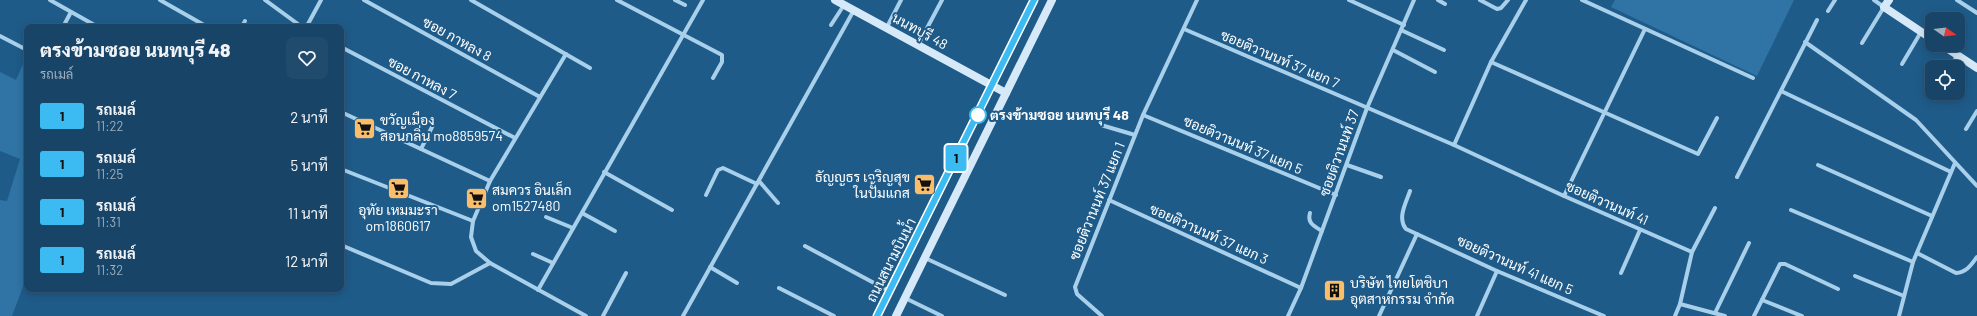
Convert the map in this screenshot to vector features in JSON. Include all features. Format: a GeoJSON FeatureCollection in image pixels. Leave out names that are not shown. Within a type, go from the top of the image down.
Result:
{"type":"FeatureCollection","features":[{"type":"Feature","properties":{"kind":"main road","name":"นนทบุรี 48"},"geometry":{"type":"LineString","coordinates":[[835,0],[1006,93]]}},
{"type":"Feature","properties":{"kind":"main road","name":"ถนนสนามบินน้ำ"},"geometry":{"type":"LineString","coordinates":[[877,316],[1034,0]]}},
{"type":"Feature","properties":{"kind":"main road","name":"ถนนสนามบินน้ำ"},"geometry":{"type":"LineString","coordinates":[[896,316],[926,258],[1052,0]]}},
{"type":"Feature","properties":{"kind":"main road"},"geometry":{"type":"LineString","coordinates":[[1887,3],[1925,34]]}},
{"type":"Feature","properties":{"kind":"main road"},"geometry":{"type":"LineString","coordinates":[[1952,52],[1977,68]]}},
{"type":"Feature","properties":{"kind":"street"},"geometry":{"type":"LineString","coordinates":[[50,0],[93,24]]}},
{"type":"Feature","properties":{"kind":"street"},"geometry":{"type":"LineString","coordinates":[[160,0],[202,24]]}},
{"type":"Feature","properties":{"kind":"street"},"geometry":{"type":"LineString","coordinates":[[265,0],[299,24]]}},
{"type":"Feature","properties":{"kind":"street"},"geometry":{"type":"LineString","coordinates":[[308,24],[321,0]]}},
{"type":"Feature","properties":{"kind":"street","name":"ซอย กาหลง 8"},"geometry":{"type":"LineString","coordinates":[[364,0],[540,97]]}},
{"type":"Feature","properties":{"kind":"street"},"geometry":{"type":"LineString","coordinates":[[471,0],[590,68]]}},
{"type":"Feature","properties":{"kind":"street"},"geometry":{"type":"LineString","coordinates":[[617,0],[722,55],[722,62],[713,78]]}},
{"type":"Feature","properties":{"kind":"street"},"geometry":{"type":"LineString","coordinates":[[675,0],[685,5]]}},
{"type":"Feature","properties":{"kind":"street"},"geometry":{"type":"LineString","coordinates":[[538,290],[703,0]]}},
{"type":"Feature","properties":{"kind":"street"},"geometry":{"type":"LineString","coordinates":[[887,27],[901,0]]}},
{"type":"Feature","properties":{"kind":"street"},"geometry":{"type":"LineString","coordinates":[[918,44],[942,0]]}},
{"type":"Feature","properties":{"kind":"street","name":"ซอยติวานนท์ 37 แยก 1"},"geometry":{"type":"LineString","coordinates":[[1102,316],[1077,294],[1075,287],[1108,200],[1143,115],[1197,0]]}},
{"type":"Feature","properties":{"kind":"street"},"geometry":{"type":"LineString","coordinates":[[1349,0],[1404,25]]}},
{"type":"Feature","properties":{"kind":"street","name":"ซอยติวานนท์ 37"},"geometry":{"type":"LineString","coordinates":[[1288,316],[1301,288],[1367,108],[1414,0]]}},
{"type":"Feature","properties":{"kind":"street"},"geometry":{"type":"LineString","coordinates":[[1438,0],[1445,4]]}},
{"type":"Feature","properties":{"kind":"street"},"geometry":{"type":"LineString","coordinates":[[1480,0],[1497,9],[1501,8],[1508,0]]}},
{"type":"Feature","properties":{"kind":"street"},"geometry":{"type":"LineString","coordinates":[[1454,145],[1490,62],[1526,0]]}},
{"type":"Feature","properties":{"kind":"street"},"geometry":{"type":"LineString","coordinates":[[1582,0],[1753,78]]}},
{"type":"Feature","properties":{"kind":"street"},"geometry":{"type":"LineString","coordinates":[[1828,11],[1835,0]]}},
{"type":"Feature","properties":{"kind":"street"},"geometry":{"type":"LineString","coordinates":[[1862,43],[1887,3],[1874,0]]}},
{"type":"Feature","properties":{"kind":"street"},"geometry":{"type":"LineString","coordinates":[[1957,0],[1977,13]]}},
{"type":"Feature","properties":{"kind":"street"},"geometry":{"type":"LineString","coordinates":[[831,26],[844,5]]}},
{"type":"Feature","properties":{"kind":"street"},"geometry":{"type":"LineString","coordinates":[[683,316],[854,10]]}},
{"type":"Feature","properties":{"kind":"street"},"geometry":{"type":"LineString","coordinates":[[65,24],[71,12]]}},
{"type":"Feature","properties":{"kind":"street"},"geometry":{"type":"LineString","coordinates":[[1737,177],[1804,42],[1817,20]]}},
{"type":"Feature","properties":{"kind":"street","name":"ซอยติวานนท์ 37 แยก 7"},"geometry":{"type":"LineString","coordinates":[[1184,29],[1454,145]]}},
{"type":"Feature","properties":{"kind":"street"},"geometry":{"type":"LineString","coordinates":[[1564,196],[1645,29]]}},
{"type":"Feature","properties":{"kind":"street"},"geometry":{"type":"LineString","coordinates":[[1401,30],[1444,50]]}},
{"type":"Feature","properties":{"kind":"street"},"geometry":{"type":"LineString","coordinates":[[1902,64],[1922,32]]}},
{"type":"Feature","properties":{"kind":"street"},"geometry":{"type":"LineString","coordinates":[[0,36],[24,48]]}},
{"type":"Feature","properties":{"kind":"street"},"geometry":{"type":"LineString","coordinates":[[1804,42],[1916,120],[1977,186]]}},
{"type":"Feature","properties":{"kind":"street","name":"ซอย กาหลง 7"},"geometry":{"type":"LineString","coordinates":[[344,49],[515,138]]}},
{"type":"Feature","properties":{"kind":"street"},"geometry":{"type":"LineString","coordinates":[[1393,50],[1435,72]]}},
{"type":"Feature","properties":{"kind":"street"},"geometry":{"type":"LineString","coordinates":[[566,54],[490,181],[473,221],[471,237],[476,251],[490,264],[586,316]]}},
{"type":"Feature","properties":{"kind":"street"},"geometry":{"type":"LineString","coordinates":[[1955,60],[1958,56]]}},
{"type":"Feature","properties":{"kind":"street"},"geometry":{"type":"LineString","coordinates":[[1490,62],[1698,154],[1717,118]]}},
{"type":"Feature","properties":{"kind":"street"},"geometry":{"type":"LineString","coordinates":[[1781,91],[1951,172]]}},
{"type":"Feature","properties":{"kind":"street"},"geometry":{"type":"LineString","coordinates":[[1966,129],[1977,111]]}},
{"type":"Feature","properties":{"kind":"street"},"geometry":{"type":"LineString","coordinates":[[344,113],[490,181]]}},
{"type":"Feature","properties":{"kind":"street","name":"ซอยติวานนท์ 37 แยก 5"},"geometry":{"type":"LineString","coordinates":[[1143,115],[1336,195]]}},
{"type":"Feature","properties":{"kind":"street"},"geometry":{"type":"LineString","coordinates":[[421,149],[433,125]]}},
{"type":"Feature","properties":{"kind":"street"},"geometry":{"type":"LineString","coordinates":[[1101,125],[1135,135]]}},
{"type":"Feature","properties":{"kind":"street","name":"ซอยติวานนท์ 41"},"geometry":{"type":"LineString","coordinates":[[1454,145],[1564,196],[1692,252]]}},
{"type":"Feature","properties":{"kind":"street"},"geometry":{"type":"LineString","coordinates":[[1899,316],[1913,262],[1955,163]]}},
{"type":"Feature","properties":{"kind":"street"},"geometry":{"type":"LineString","coordinates":[[1346,165],[1381,177]]}},
{"type":"Feature","properties":{"kind":"street"},"geometry":{"type":"LineString","coordinates":[[1818,165],[1932,216]]}},
{"type":"Feature","properties":{"kind":"street"},"geometry":{"type":"LineString","coordinates":[[706,195],[718,170],[723,168],[758,183],[778,203]]}},
{"type":"Feature","properties":{"kind":"street"},"geometry":{"type":"LineString","coordinates":[[344,170],[473,221]]}},
{"type":"Feature","properties":{"kind":"street"},"geometry":{"type":"LineString","coordinates":[[604,172],[672,210]]}},
{"type":"Feature","properties":{"kind":"street","name":"ซอยติวานนท์ 41 แยก 5"},"geometry":{"type":"LineString","coordinates":[[1410,191],[1402,216],[1402,224],[1406,229],[1497,271],[1604,316]]}},
{"type":"Feature","properties":{"kind":"street","name":"ซอยติวานนท์ 37 แยก 3"},"geometry":{"type":"LineString","coordinates":[[1108,200],[1301,288]]}},
{"type":"Feature","properties":{"kind":"street"},"geometry":{"type":"LineString","coordinates":[[1675,316],[1680,304],[1692,252],[1715,208]]}},
{"type":"Feature","properties":{"kind":"street"},"geometry":{"type":"LineString","coordinates":[[1791,210],[1913,262]]}},
{"type":"Feature","properties":{"kind":"street"},"geometry":{"type":"LineString","coordinates":[[582,213],[615,231]]}},
{"type":"Feature","properties":{"kind":"street"},"geometry":{"type":"LineString","coordinates":[[1310,213],[1308,219],[1322,231]]}},
{"type":"Feature","properties":{"kind":"street"},"geometry":{"type":"LineString","coordinates":[[546,217],[573,228]]}},
{"type":"Feature","properties":{"kind":"street"},"geometry":{"type":"LineString","coordinates":[[1620,273],[1640,230]]}},
{"type":"Feature","properties":{"kind":"street"},"geometry":{"type":"LineString","coordinates":[[1379,316],[1417,234]]}},
{"type":"Feature","properties":{"kind":"street"},"geometry":{"type":"LineString","coordinates":[[1715,313],[1749,243]]}},
{"type":"Feature","properties":{"kind":"street"},"geometry":{"type":"LineString","coordinates":[[344,246],[431,283],[451,284],[490,264]]}},
{"type":"Feature","properties":{"kind":"street"},"geometry":{"type":"LineString","coordinates":[[805,246],[890,291]]}},
{"type":"Feature","properties":{"kind":"street"},"geometry":{"type":"LineString","coordinates":[[1917,252],[1956,273],[1968,269],[1977,257]]}},
{"type":"Feature","properties":{"kind":"street"},"geometry":{"type":"LineString","coordinates":[[533,254],[553,263]]}},
{"type":"Feature","properties":{"kind":"street"},"geometry":{"type":"LineString","coordinates":[[926,258],[1005,295]]}},
{"type":"Feature","properties":{"kind":"street"},"geometry":{"type":"LineString","coordinates":[[1754,316],[1780,264],[1785,264],[1838,289]]}},
{"type":"Feature","properties":{"kind":"street"},"geometry":{"type":"LineString","coordinates":[[710,267],[737,283]]}},
{"type":"Feature","properties":{"kind":"street"},"geometry":{"type":"LineString","coordinates":[[1477,316],[1497,271]]}},
{"type":"Feature","properties":{"kind":"street"},"geometry":{"type":"LineString","coordinates":[[603,316],[626,273]]}},
{"type":"Feature","properties":{"kind":"street"},"geometry":{"type":"LineString","coordinates":[[1855,276],[1904,296]]}},
{"type":"Feature","properties":{"kind":"street"},"geometry":{"type":"LineString","coordinates":[[779,288],[834,316]]}},
{"type":"Feature","properties":{"kind":"street"},"geometry":{"type":"LineString","coordinates":[[905,298],[942,316]]}},
{"type":"Feature","properties":{"kind":"street"},"geometry":{"type":"LineString","coordinates":[[1762,300],[1802,316]]}},
{"type":"Feature","properties":{"kind":"street"},"geometry":{"type":"LineString","coordinates":[[1680,304],[1725,316]]}},
{"type":"Feature","properties":{"kind":"shaded area"},"geometry":{"type":"Polygon","coordinates":[[[1615,0],[1794,0],[1757,76],[1611,7],[1615,0]]]}},
{"type":"Feature","properties":{"kind":"shaded area"},"geometry":{"type":"Polygon","coordinates":[[[24,62],[24,284],[12,316],[0,316],[0,200],[7,201],[20,159],[0,151],[0,72],[16,80],[24,62]]]}},
{"type":"Feature","properties":{"kind":"bus line","name":"1"},"geometry":{"type":"LineString","coordinates":[[877,316],[1034,0]]}},
{"type":"Feature","properties":{"kind":"place","name":"ตรงข้ามซอย นนทบุรี 48"},"geometry":{"type":"Point","coordinates":[978,115]}},
{"type":"Feature","properties":{"kind":"place","name":"ขวัญเมือง สอนกลิ่น mo8859574"},"geometry":{"type":"Point","coordinates":[365,128]}},
{"type":"Feature","properties":{"kind":"place","name":"ธัญญธร เจริญสุข ในปั้มแกส"},"geometry":{"type":"Point","coordinates":[925,185]}},
{"type":"Feature","properties":{"kind":"place","name":"อุทัย เหมมะรา om1860617"},"geometry":{"type":"Point","coordinates":[398,188]}},
{"type":"Feature","properties":{"kind":"place","name":"สมควร อินเล็ก om1527480"},"geometry":{"type":"Point","coordinates":[476,198]}},
{"type":"Feature","properties":{"kind":"place","name":"บริษัท ไทยโตชิบา อุตสาหกรรม จำกัด"},"geometry":{"type":"Point","coordinates":[1335,291]}}]}
